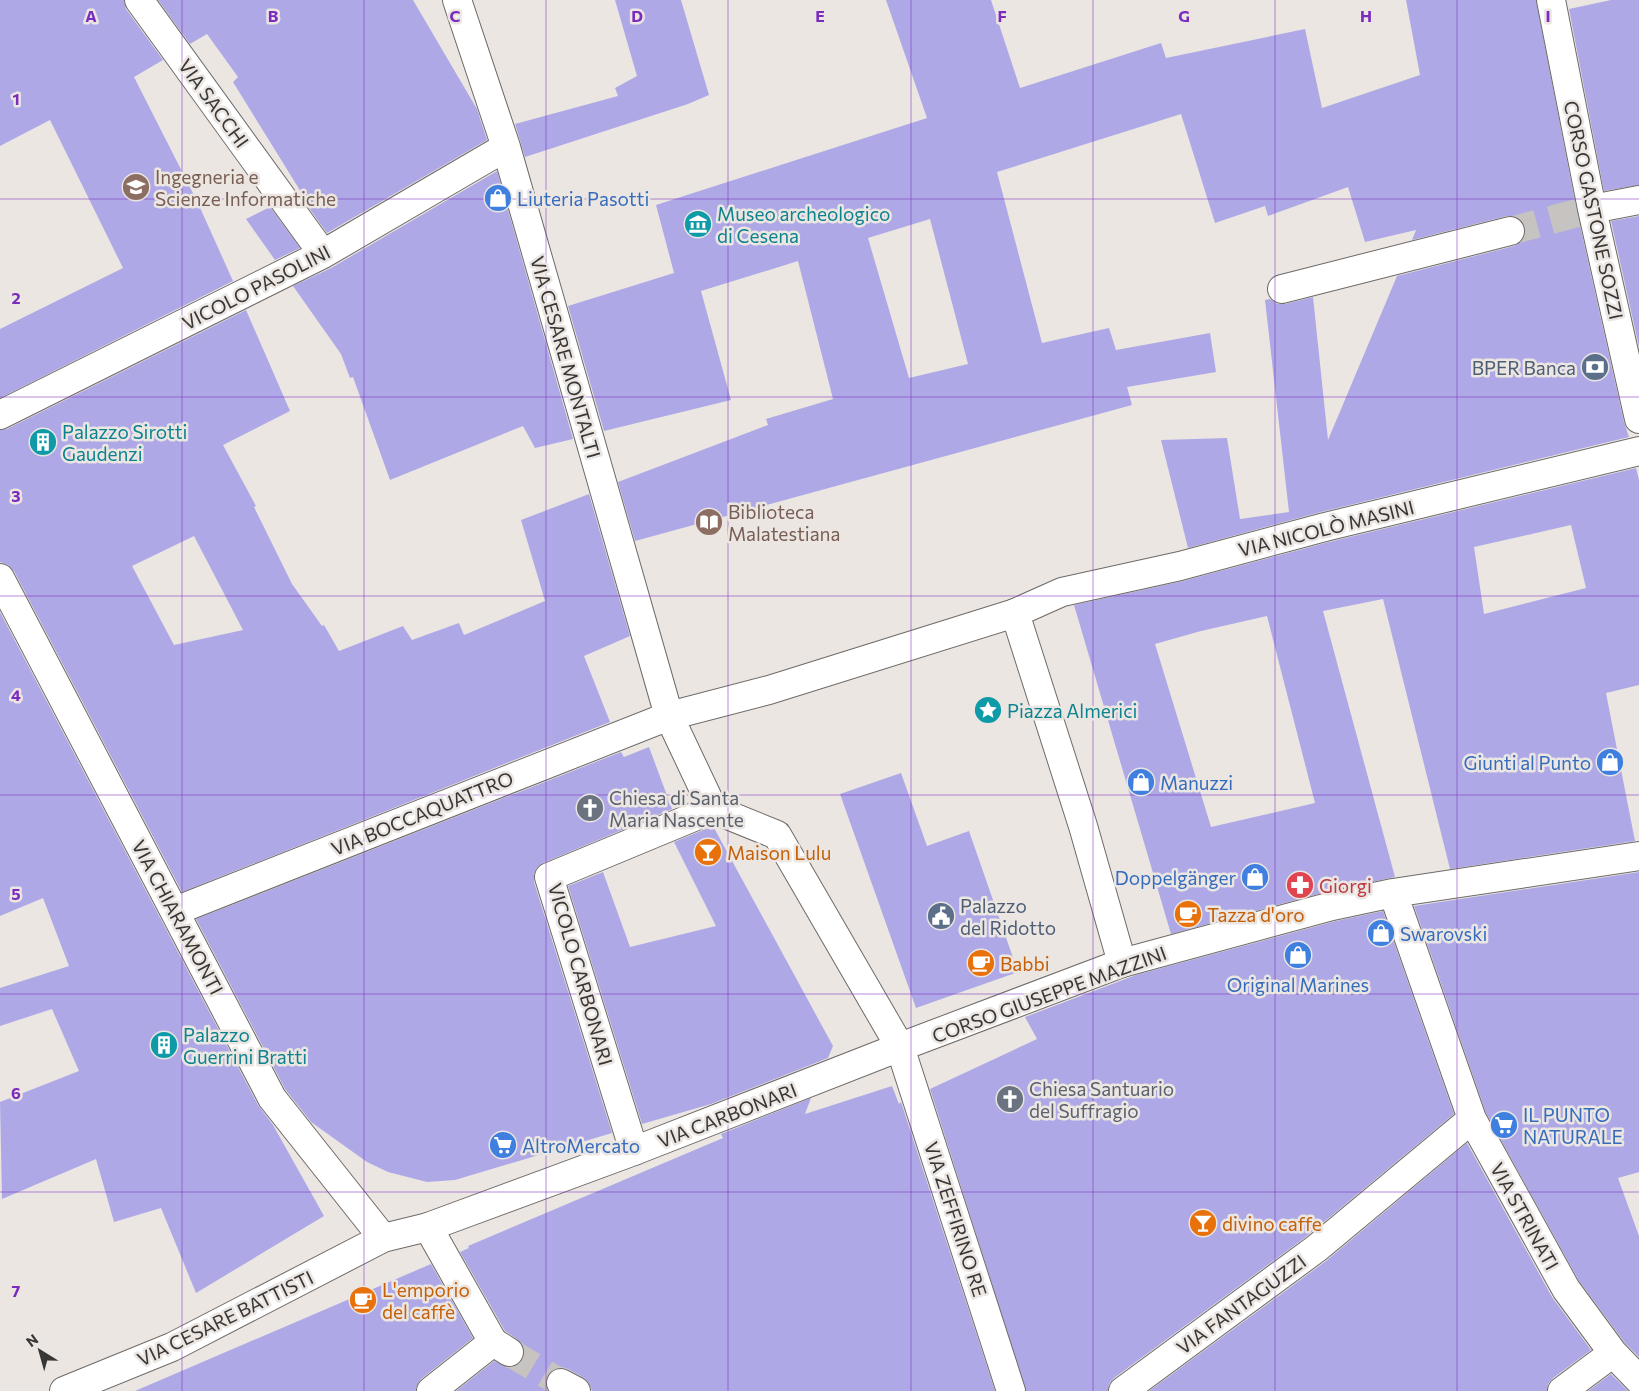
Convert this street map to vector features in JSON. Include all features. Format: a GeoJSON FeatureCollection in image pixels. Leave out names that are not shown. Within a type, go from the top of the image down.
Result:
{"type":"FeatureCollection","features":[{"type":"Feature","properties":{"kind":"street","name":"VIA SACCHI"},"geometry":{"type":"LineString","coordinates":[[139,0],[324,254]]}},
{"type":"Feature","properties":{"kind":"street","name":"VIA CESARE MONTALTI"},"geometry":{"type":"LineString","coordinates":[[457,0],[506,147],[669,716],[712,809]]}},
{"type":"Feature","properties":{"kind":"street","name":"CORSO GASTONE SOZZI"},"geometry":{"type":"LineString","coordinates":[[1551,0],[1592,209],[1639,419]]}},
{"type":"Feature","properties":{"kind":"street","name":"VICOLO PASOLINI"},"geometry":{"type":"LineString","coordinates":[[0,415],[324,254],[506,147]]}},
{"type":"Feature","properties":{"kind":"street"},"geometry":{"type":"LineString","coordinates":[[1592,209],[1639,200]]}},
{"type":"Feature","properties":{"kind":"street"},"geometry":{"type":"LineString","coordinates":[[1282,289],[1510,231]]}},
{"type":"Feature","properties":{"kind":"street","name":"VIA NICOLÒ MASINI"},"geometry":{"type":"LineString","coordinates":[[1015,613],[1062,592],[1180,566],[1325,527],[1639,451]]}},
{"type":"Feature","properties":{"kind":"street","name":"VIA CHIARAMONTI"},"geometry":{"type":"LineString","coordinates":[[0,578],[272,1098],[382,1238]]}},
{"type":"Feature","properties":{"kind":"street"},"geometry":{"type":"LineString","coordinates":[[1015,613],[1083,826],[1122,963]]}},
{"type":"Feature","properties":{"kind":"street","name":"VIA BOCCAQUATTRO"},"geometry":{"type":"LineString","coordinates":[[175,911],[669,716],[769,690],[1015,613]]}},
{"type":"Feature","properties":{"kind":"street","name":"VIA ZEFFIRINO RE"},"geometry":{"type":"LineString","coordinates":[[712,809],[777,835],[900,1047],[1011,1391]]}},
{"type":"Feature","properties":{"kind":"street","name":"VICOLO CARBONARI"},"geometry":{"type":"LineString","coordinates":[[634,1152],[549,877],[712,809]]}},
{"type":"Feature","properties":{"kind":"street","name":"CORSO GIUSEPPE MAZZINI"},"geometry":{"type":"LineString","coordinates":[[900,1047],[1122,963],[1332,906],[1393,892],[1639,856]]}},
{"type":"Feature","properties":{"kind":"street","name":"VIA STRINATI"},"geometry":{"type":"LineString","coordinates":[[1393,892],[1472,1119],[1566,1289],[1613,1353],[1639,1380]]}},
{"type":"Feature","properties":{"kind":"street","name":"VIA CARBONARI"},"geometry":{"type":"LineString","coordinates":[[382,1238],[428,1227],[634,1152],[900,1047]]}},
{"type":"Feature","properties":{"kind":"street","name":"VIA FANTAGUZZI"},"geometry":{"type":"LineString","coordinates":[[1123,1391],[1317,1248],[1472,1119]]}},
{"type":"Feature","properties":{"kind":"street"},"geometry":{"type":"LineString","coordinates":[[428,1227],[501,1347],[431,1391]]}},
{"type":"Feature","properties":{"kind":"street","name":"VIA CESARE BATTISTI"},"geometry":{"type":"LineString","coordinates":[[64,1391],[172,1347],[382,1238]]}},
{"type":"Feature","properties":{"kind":"street"},"geometry":{"type":"LineString","coordinates":[[1562,1391],[1613,1353]]}},
{"type":"Feature","properties":{"kind":"building","name":"Ingegneria e Scienze Informatiche"},"geometry":{"type":"Polygon","coordinates":[[[0,0],[124,0],[126,9],[163,60],[134,77],[197,201],[233,281],[0,398],[0,329],[123,268],[50,120],[0,146],[0,0]]]}},
{"type":"Feature","properties":{"kind":"building"},"geometry":{"type":"Polygon","coordinates":[[[158,0],[413,0],[477,109],[487,140],[327,233],[299,194],[301,192],[233,82],[238,77],[207,34],[190,44],[158,0]]]}},
{"type":"Feature","properties":{"kind":"building"},"geometry":{"type":"Polygon","coordinates":[[[615,0],[681,0],[709,95],[688,104],[525,157],[515,124],[618,96],[615,88],[637,76],[615,0]]]}},
{"type":"Feature","properties":{"kind":"building"},"geometry":{"type":"Polygon","coordinates":[[[886,0],[991,0],[1020,88],[1161,43],[1166,58],[1305,29],[1322,108],[1420,75],[1406,0],[1536,0],[1577,212],[1629,437],[1321,512],[1188,548],[1161,440],[1227,438],[1240,519],[1289,512],[1265,300],[1270,299],[1277,304],[1285,304],[1313,297],[1328,440],[1397,276],[1514,246],[1521,242],[1525,236],[1525,228],[1521,220],[1515,216],[1507,216],[1412,240],[1416,230],[1365,242],[1348,187],[1268,216],[1265,206],[1215,223],[1181,114],[997,172],[1042,343],[1109,328],[1116,350],[1210,333],[1216,372],[1127,387],[1132,405],[635,541],[618,482],[768,425],[766,419],[833,399],[798,261],[701,291],[731,400],[604,431],[568,306],[674,273],[656,205],[927,118],[886,0]],[[930,219],[868,238],[909,378],[968,364],[930,219]]]}},
{"type":"Feature","properties":{"kind":"building"},"geometry":{"type":"Polygon","coordinates":[[[1611,0],[1639,0],[1639,185],[1604,191],[1569,9],[1611,0]]]}},
{"type":"Feature","properties":{"kind":"building"},"geometry":{"type":"Polygon","coordinates":[[[497,171],[573,439],[535,448],[523,426],[390,480],[353,377],[350,378],[341,354],[293,286],[331,268],[497,171]]]}},
{"type":"Feature","properties":{"kind":"building"},"geometry":{"type":"Polygon","coordinates":[[[270,207],[300,248],[275,260],[246,219],[270,207]]]}},
{"type":"Feature","properties":{"kind":"building"},"geometry":{"type":"Polygon","coordinates":[[[1639,216],[1639,347],[1611,221],[1639,216]]]}},
{"type":"Feature","properties":{"kind":"building"},"geometry":{"type":"Polygon","coordinates":[[[246,310],[290,411],[223,445],[256,506],[254,507],[292,584],[322,626],[324,625],[339,651],[403,626],[412,640],[459,623],[464,635],[545,601],[521,520],[589,494],[630,636],[584,656],[610,722],[182,892],[14,571],[8,565],[0,562],[0,430],[7,429],[246,310]],[[194,536],[132,566],[174,645],[243,630],[194,536]]]}},
{"type":"Feature","properties":{"kind":"building"},"geometry":{"type":"Polygon","coordinates":[[[1636,468],[1639,480],[1639,685],[1606,693],[1635,841],[1450,869],[1383,599],[1323,611],[1395,877],[1329,891],[1171,934],[1074,605],[1183,581],[1329,542],[1636,468]],[[1571,525],[1474,547],[1484,614],[1586,588],[1571,525]],[[1267,616],[1155,644],[1211,827],[1315,803],[1267,616]]]}},
{"type":"Feature","properties":{"kind":"building"},"geometry":{"type":"Polygon","coordinates":[[[0,612],[258,1105],[273,1125],[324,1216],[196,1293],[161,1208],[114,1222],[96,1159],[2,1199],[0,1102],[79,1071],[52,1009],[0,1026],[0,988],[69,966],[43,898],[0,916],[0,612]]]}},
{"type":"Feature","properties":{"kind":"building"},"geometry":{"type":"Polygon","coordinates":[[[649,747],[672,809],[543,863],[534,874],[534,882],[612,1133],[455,1180],[427,1182],[388,1172],[367,1162],[311,1122],[285,1089],[196,919],[621,752],[624,757],[649,747]]]}},
{"type":"Feature","properties":{"kind":"building","name":"Palazzo del Ridotto"},"geometry":{"type":"Polygon","coordinates":[[[901,773],[927,846],[969,831],[1018,972],[916,1008],[840,794],[901,773]]]}},
{"type":"Feature","properties":{"kind":"building"},"geometry":{"type":"Polygon","coordinates":[[[713,826],[833,1046],[828,1058],[711,1104],[642,1124],[568,886],[603,872],[630,947],[716,926],[674,842],[713,826]]]}},
{"type":"Feature","properties":{"kind":"building"},"geometry":{"type":"Polygon","coordinates":[[[1639,872],[1639,1172],[1618,1178],[1639,1236],[1639,1357],[1625,1343],[1579,1281],[1486,1113],[1414,906],[1639,872]]]}},
{"type":"Feature","properties":{"kind":"building"},"geometry":{"type":"Polygon","coordinates":[[[1383,911],[1454,1114],[1307,1236],[1114,1378],[1109,1384],[1108,1391],[1026,1391],[930,1089],[1037,1039],[1025,1017],[1136,975],[1336,921],[1383,911]]]}},
{"type":"Feature","properties":{"kind":"building"},"geometry":{"type":"Polygon","coordinates":[[[892,1086],[899,1104],[901,1102],[995,1391],[592,1391],[589,1383],[584,1378],[561,1367],[553,1370],[548,1375],[545,1383],[548,1391],[456,1391],[494,1361],[508,1368],[516,1366],[522,1361],[525,1353],[523,1344],[505,1331],[460,1252],[469,1248],[468,1246],[723,1138],[721,1134],[811,1098],[805,1114],[892,1086]]]}},
{"type":"Feature","properties":{"kind":"building"},"geometry":{"type":"Polygon","coordinates":[[[1467,1143],[1552,1297],[1591,1350],[1553,1378],[1548,1384],[1547,1391],[1149,1391],[1326,1261],[1467,1143]]]}},
{"type":"Feature","properties":{"kind":"building"},"geometry":{"type":"Polygon","coordinates":[[[431,1264],[473,1338],[421,1379],[416,1391],[135,1391],[431,1264]]]}},
{"type":"Feature","properties":{"kind":"building"},"geometry":{"type":"Polygon","coordinates":[[[1611,1374],[1628,1391],[1588,1391],[1611,1374]]]}},
{"type":"Feature","properties":{"kind":"tunnel"},"geometry":{"type":"LineString","coordinates":[[1510,231],[1592,209]]}},
{"type":"Feature","properties":{"kind":"tunnel"},"geometry":{"type":"LineString","coordinates":[[509,1352],[561,1383]]}},
{"type":"Feature","properties":{"kind":"place","name":"Ingegneria e Scienze Informatiche"},"geometry":{"type":"Point","coordinates":[136,187]}},
{"type":"Feature","properties":{"kind":"place","name":"Liuteria Pasotti"},"geometry":{"type":"Point","coordinates":[498,198]}},
{"type":"Feature","properties":{"kind":"place","name":"Museo archeologico di Cesena"},"geometry":{"type":"Point","coordinates":[698,224]}},
{"type":"Feature","properties":{"kind":"place","name":"BPER Banca"},"geometry":{"type":"Point","coordinates":[1595,367]}},
{"type":"Feature","properties":{"kind":"place","name":"Palazzo Sirotti Gaudenzi"},"geometry":{"type":"Point","coordinates":[43,442]}},
{"type":"Feature","properties":{"kind":"place","name":"Biblioteca Malatestiana"},"geometry":{"type":"Point","coordinates":[709,522]}},
{"type":"Feature","properties":{"kind":"place","name":"Piazza Almerici"},"geometry":{"type":"Point","coordinates":[988,710]}},
{"type":"Feature","properties":{"kind":"place","name":"Giunti al Punto"},"geometry":{"type":"Point","coordinates":[1610,762]}},
{"type":"Feature","properties":{"kind":"place","name":"Manuzzi"},"geometry":{"type":"Point","coordinates":[1141,782]}},
{"type":"Feature","properties":{"kind":"place","name":"Chiesa di Santa Maria Nascente"},"geometry":{"type":"Point","coordinates":[590,808]}},
{"type":"Feature","properties":{"kind":"place","name":"Maison Lulu"},"geometry":{"type":"Point","coordinates":[708,852]}},
{"type":"Feature","properties":{"kind":"place","name":"Doppelgänger"},"geometry":{"type":"Point","coordinates":[1255,877]}},
{"type":"Feature","properties":{"kind":"place","name":"Giorgi"},"geometry":{"type":"Point","coordinates":[1300,885]}},
{"type":"Feature","properties":{"kind":"place","name":"Tazza d'oro"},"geometry":{"type":"Point","coordinates":[1188,914]}},
{"type":"Feature","properties":{"kind":"place","name":"Palazzo del Ridotto"},"geometry":{"type":"Point","coordinates":[941,916]}},
{"type":"Feature","properties":{"kind":"place","name":"Swarovski"},"geometry":{"type":"Point","coordinates":[1381,933]}},
{"type":"Feature","properties":{"kind":"place","name":"Original Marines"},"geometry":{"type":"Point","coordinates":[1298,955]}},
{"type":"Feature","properties":{"kind":"place","name":"Babbi"},"geometry":{"type":"Point","coordinates":[981,963]}},
{"type":"Feature","properties":{"kind":"place","name":"Palazzo Guerrini Bratti"},"geometry":{"type":"Point","coordinates":[164,1045]}},
{"type":"Feature","properties":{"kind":"place","name":"Chiesa Santuario del Suffragio"},"geometry":{"type":"Point","coordinates":[1010,1099]}},
{"type":"Feature","properties":{"kind":"place","name":"IL PUNTO NATURALE"},"geometry":{"type":"Point","coordinates":[1504,1125]}},
{"type":"Feature","properties":{"kind":"place","name":"AltroMercato"},"geometry":{"type":"Point","coordinates":[503,1145]}},
{"type":"Feature","properties":{"kind":"place","name":"divino caffe"},"geometry":{"type":"Point","coordinates":[1203,1223]}},
{"type":"Feature","properties":{"kind":"place","name":"L'emporio del caffè"},"geometry":{"type":"Point","coordinates":[363,1300]}}]}
